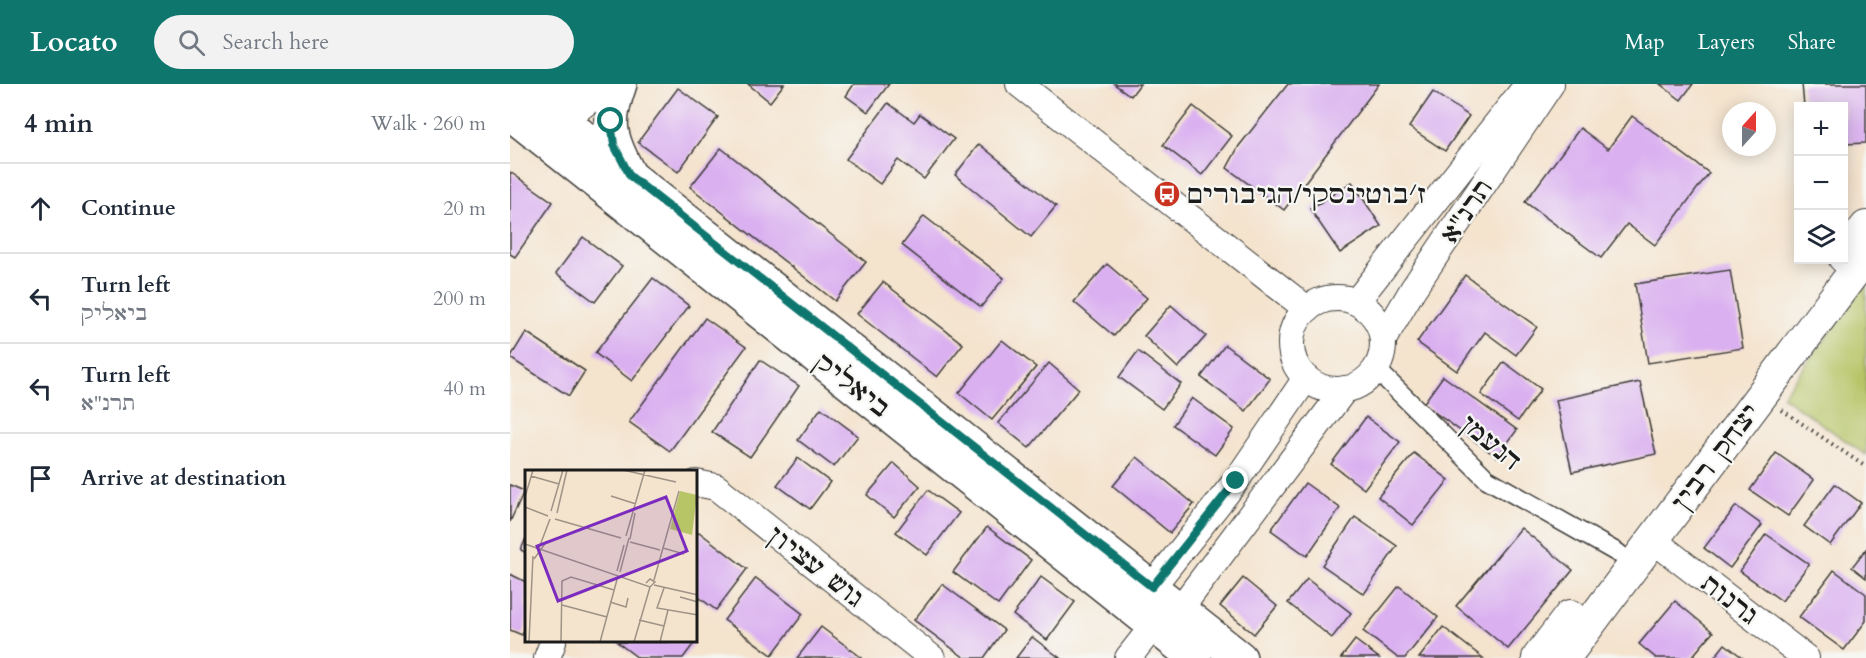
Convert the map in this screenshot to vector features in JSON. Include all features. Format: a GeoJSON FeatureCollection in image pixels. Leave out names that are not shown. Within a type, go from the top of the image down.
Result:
{"type":"FeatureCollection","features":[{"type":"Feature","properties":{"kind":"main road"},"geometry":{"type":"LineString","coordinates":[[620,84],[611,121],[614,145],[630,176]]}},
{"type":"Feature","properties":{"kind":"main road","name":"ביאליק"},"geometry":{"type":"LineString","coordinates":[[528,107],[630,176],[1152,587],[1167,617],[1195,658]]}},
{"type":"Feature","properties":{"kind":"main road","name":"ביאליק"},"geometry":{"type":"LineString","coordinates":[[528,107],[1167,617],[1240,658]]}},
{"type":"Feature","properties":{"kind":"street"},"geometry":{"type":"LineString","coordinates":[[528,107],[578,105],[605,84]]}},
{"type":"Feature","properties":{"kind":"street"},"geometry":{"type":"LineString","coordinates":[[1019,84],[1307,309]]}},
{"type":"Feature","properties":{"kind":"street","name":"תרנ\"א"},"geometry":{"type":"LineString","coordinates":[[1356,302],[1528,84]]}},
{"type":"Feature","properties":{"kind":"street","name":"תרנ\"א"},"geometry":{"type":"LineString","coordinates":[[1383,340],[1413,289],[1551,84]]}},
{"type":"Feature","properties":{"kind":"street","name":"יצחק רבין"},"geometry":{"type":"LineString","coordinates":[[1848,250],[1866,227]]}},
{"type":"Feature","properties":{"kind":"street","name":"יצחק רבין"},"geometry":{"type":"LineString","coordinates":[[1564,658],[1866,256]]}},
{"type":"Feature","properties":{"kind":"street","name":"יצחק רבין"},"geometry":{"type":"LineString","coordinates":[[1538,658],[1837,264]]}},
{"type":"Feature","properties":{"kind":"street"},"geometry":{"type":"LineString","coordinates":[[1330,298],[1343,298],[1356,302],[1366,308],[1380,328],[1383,340],[1382,354],[1376,369],[1362,382],[1344,389],[1317,386],[1296,366],[1292,351],[1292,335],[1297,321],[1307,309],[1330,298]]}},
{"type":"Feature","properties":{"kind":"street","name":"הנעמן"},"geometry":{"type":"LineString","coordinates":[[1376,369],[1487,479],[1618,553]]}},
{"type":"Feature","properties":{"kind":"street"},"geometry":{"type":"LineString","coordinates":[[1152,587],[1236,481],[1306,378]]}},
{"type":"Feature","properties":{"kind":"street"},"geometry":{"type":"LineString","coordinates":[[1128,658],[1167,617],[1344,389]]}},
{"type":"Feature","properties":{"kind":"street","name":"גוש עציון"},"geometry":{"type":"LineString","coordinates":[[698,483],[716,487],[932,658]]}},
{"type":"Feature","properties":{"kind":"street","name":"גרנות"},"geometry":{"type":"LineString","coordinates":[[1653,540],[1806,658]]}},
{"type":"Feature","properties":{"kind":"street"},"geometry":{"type":"LineString","coordinates":[[547,658],[553,643]]}},
{"type":"Feature","properties":{"kind":"path"},"geometry":{"type":"LineString","coordinates":[[1761,396],[1866,467]]}},
{"type":"Feature","properties":{"kind":"green space"},"geometry":{"type":"Polygon","coordinates":[[[1866,284],[1866,455],[1782,396],[1866,284]]]}},
{"type":"Feature","properties":{"kind":"building"},"geometry":{"type":"Polygon","coordinates":[[[748,84],[784,84],[770,102],[748,84]]]}},
{"type":"Feature","properties":{"kind":"building"},"geometry":{"type":"Polygon","coordinates":[[[854,84],[889,84],[868,112],[846,96],[854,84]]]}},
{"type":"Feature","properties":{"kind":"building"},"geometry":{"type":"Polygon","coordinates":[[[1114,84],[1140,84],[1131,96],[1114,84]]]}},
{"type":"Feature","properties":{"kind":"building"},"geometry":{"type":"Polygon","coordinates":[[[1288,84],[1379,84],[1284,210],[1227,168],[1239,146],[1288,84]]]}},
{"type":"Feature","properties":{"kind":"building"},"geometry":{"type":"Polygon","coordinates":[[[1660,84],[1693,84],[1681,100],[1660,84]]]}},
{"type":"Feature","properties":{"kind":"building"},"geometry":{"type":"Polygon","coordinates":[[[1802,84],[1866,84],[1866,143],[1848,144],[1848,102],[1804,102],[1802,84]]]}},
{"type":"Feature","properties":{"kind":"building"},"geometry":{"type":"Polygon","coordinates":[[[678,88],[718,117],[678,172],[638,142],[678,88]]]}},
{"type":"Feature","properties":{"kind":"building"},"geometry":{"type":"Polygon","coordinates":[[[1433,92],[1469,116],[1445,151],[1409,127],[1433,92]]]}},
{"type":"Feature","properties":{"kind":"building"},"geometry":{"type":"Polygon","coordinates":[[[888,103],[914,122],[920,114],[954,139],[924,179],[898,160],[880,184],[846,159],[888,103]]]}},
{"type":"Feature","properties":{"kind":"building"},"geometry":{"type":"Polygon","coordinates":[[[1193,106],[1232,136],[1202,175],[1163,145],[1193,106]]]}},
{"type":"Feature","properties":{"kind":"building"},"geometry":{"type":"Polygon","coordinates":[[[1632,116],[1709,173],[1655,245],[1627,224],[1601,258],[1525,202],[1580,128],[1608,149],[1632,116]]]}},
{"type":"Feature","properties":{"kind":"building"},"geometry":{"type":"Polygon","coordinates":[[[979,144],[1056,206],[1031,237],[955,175],[979,144]]]}},
{"type":"Feature","properties":{"kind":"building"},"geometry":{"type":"Polygon","coordinates":[[[721,148],[866,262],[835,301],[690,187],[721,148]]]}},
{"type":"Feature","properties":{"kind":"building"},"geometry":{"type":"Polygon","coordinates":[[[510,172],[553,202],[515,257],[510,254],[510,172]]]}},
{"type":"Feature","properties":{"kind":"building"},"geometry":{"type":"Polygon","coordinates":[[[1352,182],[1381,226],[1340,253],[1310,209],[1352,182]]]}},
{"type":"Feature","properties":{"kind":"building"},"geometry":{"type":"Polygon","coordinates":[[[924,216],[1004,278],[981,307],[902,245],[924,216]]]}},
{"type":"Feature","properties":{"kind":"building"},"geometry":{"type":"Polygon","coordinates":[[[583,237],[622,266],[595,302],[556,273],[583,237]]]}},
{"type":"Feature","properties":{"kind":"building"},"geometry":{"type":"Polygon","coordinates":[[[1107,264],[1147,298],[1114,336],[1074,302],[1107,264]]]}},
{"type":"Feature","properties":{"kind":"building"},"geometry":{"type":"Polygon","coordinates":[[[1730,270],[1743,348],[1648,363],[1635,284],[1730,270]]]}},
{"type":"Feature","properties":{"kind":"building"},"geometry":{"type":"Polygon","coordinates":[[[1465,275],[1537,327],[1516,355],[1485,332],[1457,371],[1417,342],[1465,275]]]}},
{"type":"Feature","properties":{"kind":"building"},"geometry":{"type":"Polygon","coordinates":[[[653,278],[689,306],[632,381],[595,353],[653,278]]]}},
{"type":"Feature","properties":{"kind":"building"},"geometry":{"type":"Polygon","coordinates":[[[883,282],[963,344],[937,377],[857,314],[883,282]]]}},
{"type":"Feature","properties":{"kind":"building"},"geometry":{"type":"Polygon","coordinates":[[[1171,305],[1206,336],[1178,368],[1144,336],[1171,305]]]}},
{"type":"Feature","properties":{"kind":"building"},"geometry":{"type":"Polygon","coordinates":[[[705,318],[746,347],[670,451],[629,422],[705,318]]]}},
{"type":"Feature","properties":{"kind":"building"},"geometry":{"type":"Polygon","coordinates":[[[526,332],[585,371],[569,396],[510,358],[526,332]]]}},
{"type":"Feature","properties":{"kind":"building"},"geometry":{"type":"Polygon","coordinates":[[[1002,340],[1036,367],[992,420],[959,393],[1002,340]]]}},
{"type":"Feature","properties":{"kind":"building"},"geometry":{"type":"Polygon","coordinates":[[[1225,345],[1270,379],[1246,411],[1201,377],[1225,345]]]}},
{"type":"Feature","properties":{"kind":"building"},"geometry":{"type":"Polygon","coordinates":[[[1138,351],[1181,384],[1162,409],[1119,377],[1138,351]]]}},
{"type":"Feature","properties":{"kind":"building"},"geometry":{"type":"Polygon","coordinates":[[[760,360],[799,386],[750,457],[712,432],[760,360]]]}},
{"type":"Feature","properties":{"kind":"building"},"geometry":{"type":"Polygon","coordinates":[[[1504,362],[1541,389],[1518,421],[1481,394],[1504,362]]]}},
{"type":"Feature","properties":{"kind":"building"},"geometry":{"type":"Polygon","coordinates":[[[1049,363],[1079,389],[1029,448],[998,423],[1049,363]]]}},
{"type":"Feature","properties":{"kind":"building"},"geometry":{"type":"Polygon","coordinates":[[[1443,376],[1517,430],[1497,457],[1423,404],[1443,376]]]}},
{"type":"Feature","properties":{"kind":"building"},"geometry":{"type":"Polygon","coordinates":[[[1640,382],[1656,454],[1572,472],[1556,400],[1640,382]]]}},
{"type":"Feature","properties":{"kind":"building"},"geometry":{"type":"Polygon","coordinates":[[[1192,398],[1234,429],[1215,455],[1173,425],[1192,398]]]}},
{"type":"Feature","properties":{"kind":"building"},"geometry":{"type":"Polygon","coordinates":[[[821,408],[858,436],[834,467],[798,440],[821,408]]]}},
{"type":"Feature","properties":{"kind":"building"},"geometry":{"type":"Polygon","coordinates":[[[1366,417],[1400,442],[1364,489],[1331,464],[1366,417]]]}},
{"type":"Feature","properties":{"kind":"building"},"geometry":{"type":"Polygon","coordinates":[[[1414,453],[1449,480],[1413,525],[1378,497],[1414,453]]]}},
{"type":"Feature","properties":{"kind":"building"},"geometry":{"type":"Polygon","coordinates":[[[1776,453],[1814,480],[1788,516],[1750,490],[1776,453]]]}},
{"type":"Feature","properties":{"kind":"building"},"geometry":{"type":"Polygon","coordinates":[[[1137,457],[1194,504],[1170,533],[1113,486],[1137,457]]]}},
{"type":"Feature","properties":{"kind":"building"},"geometry":{"type":"Polygon","coordinates":[[[798,458],[830,482],[810,509],[777,485],[798,458]]]}},
{"type":"Feature","properties":{"kind":"building"},"geometry":{"type":"Polygon","coordinates":[[[894,463],[920,486],[894,517],[867,495],[894,463]]]}},
{"type":"Feature","properties":{"kind":"building"},"geometry":{"type":"Polygon","coordinates":[[[1305,483],[1340,508],[1307,556],[1271,530],[1305,483]]]}},
{"type":"Feature","properties":{"kind":"building"},"geometry":{"type":"Polygon","coordinates":[[[1835,484],[1861,503],[1830,545],[1804,526],[1835,484]]]}},
{"type":"Feature","properties":{"kind":"building"},"geometry":{"type":"Polygon","coordinates":[[[510,485],[524,491],[510,522],[510,485]]]}},
{"type":"Feature","properties":{"kind":"building"},"geometry":{"type":"Polygon","coordinates":[[[928,490],[959,513],[927,555],[896,532],[928,490]]]}},
{"type":"Feature","properties":{"kind":"building"},"geometry":{"type":"Polygon","coordinates":[[[1736,506],[1762,525],[1730,568],[1704,548],[1736,506]]]}},
{"type":"Feature","properties":{"kind":"building"},"geometry":{"type":"Polygon","coordinates":[[[1355,517],[1397,546],[1364,594],[1322,565],[1355,517]]]}},
{"type":"Feature","properties":{"kind":"building"},"geometry":{"type":"Polygon","coordinates":[[[987,527],[1031,560],[998,605],[953,572],[987,527]]]}},
{"type":"Feature","properties":{"kind":"building"},"geometry":{"type":"Polygon","coordinates":[[[1521,528],[1573,570],[1508,649],[1456,606],[1521,528]]]}},
{"type":"Feature","properties":{"kind":"building"},"geometry":{"type":"Polygon","coordinates":[[[698,533],[747,569],[716,610],[698,596],[698,533]]]}},
{"type":"Feature","properties":{"kind":"building"},"geometry":{"type":"Polygon","coordinates":[[[1766,534],[1809,564],[1782,601],[1740,571],[1766,534]]]}},
{"type":"Feature","properties":{"kind":"building"},"geometry":{"type":"Polygon","coordinates":[[[525,540],[525,552],[521,550],[525,540]]]}},
{"type":"Feature","properties":{"kind":"building"},"geometry":{"type":"Polygon","coordinates":[[[1866,549],[1866,578],[1852,567],[1866,549]]]}},
{"type":"Feature","properties":{"kind":"building"},"geometry":{"type":"Polygon","coordinates":[[[1834,570],[1866,594],[1866,621],[1844,650],[1799,617],[1834,570]]]}},
{"type":"Feature","properties":{"kind":"building"},"geometry":{"type":"Polygon","coordinates":[[[510,574],[525,582],[525,628],[522,635],[510,630],[510,574]]]}},
{"type":"Feature","properties":{"kind":"building"},"geometry":{"type":"Polygon","coordinates":[[[1041,577],[1075,602],[1047,640],[1013,615],[1041,577]]]}},
{"type":"Feature","properties":{"kind":"building"},"geometry":{"type":"Polygon","coordinates":[[[756,578],[803,614],[772,655],[724,620],[756,578]]]}},
{"type":"Feature","properties":{"kind":"building"},"geometry":{"type":"Polygon","coordinates":[[[1243,578],[1277,606],[1254,634],[1220,606],[1243,578]]]}},
{"type":"Feature","properties":{"kind":"building"},"geometry":{"type":"Polygon","coordinates":[[[1307,579],[1351,613],[1332,638],[1288,603],[1307,579]]]}},
{"type":"Feature","properties":{"kind":"building"},"geometry":{"type":"Polygon","coordinates":[[[942,584],[1004,630],[984,658],[965,658],[914,620],[942,584]]]}},
{"type":"Feature","properties":{"kind":"building"},"geometry":{"type":"Polygon","coordinates":[[[1399,586],[1438,617],[1405,658],[1398,658],[1363,631],[1399,586]]]}},
{"type":"Feature","properties":{"kind":"building"},"geometry":{"type":"Polygon","coordinates":[[[1675,601],[1713,632],[1691,658],[1656,658],[1639,644],[1675,601]]]}},
{"type":"Feature","properties":{"kind":"building"},"geometry":{"type":"Polygon","coordinates":[[[821,627],[862,658],[797,658],[821,627]]]}},
{"type":"Feature","properties":{"kind":"building"},"geometry":{"type":"Polygon","coordinates":[[[1443,627],[1483,658],[1419,658],[1443,627]]]}},
{"type":"Feature","properties":{"kind":"building"},"geometry":{"type":"Polygon","coordinates":[[[1032,637],[1060,658],[1016,658],[1032,637]]]}},
{"type":"Feature","properties":{"kind":"building"},"geometry":{"type":"Polygon","coordinates":[[[1355,640],[1379,658],[1341,658],[1355,640]]]}},
{"type":"Feature","properties":{"kind":"building"},"geometry":{"type":"Polygon","coordinates":[[[618,643],[694,643],[683,658],[638,658],[618,643]]]}},
{"type":"Feature","properties":{"kind":"building"},"geometry":{"type":"Polygon","coordinates":[[[1725,644],[1743,658],[1714,658],[1725,644]]]}},
{"type":"Feature","properties":{"kind":"place","name":"ז׳בוטינסקי/הגיבורים"},"geometry":{"type":"Point","coordinates":[1167,194]}},
{"type":"Feature","properties":{"kind":"route"},"geometry":{"type":"LineString","coordinates":[[611,121],[614,145],[630,176],[1152,587],[1236,481]]}}]}
